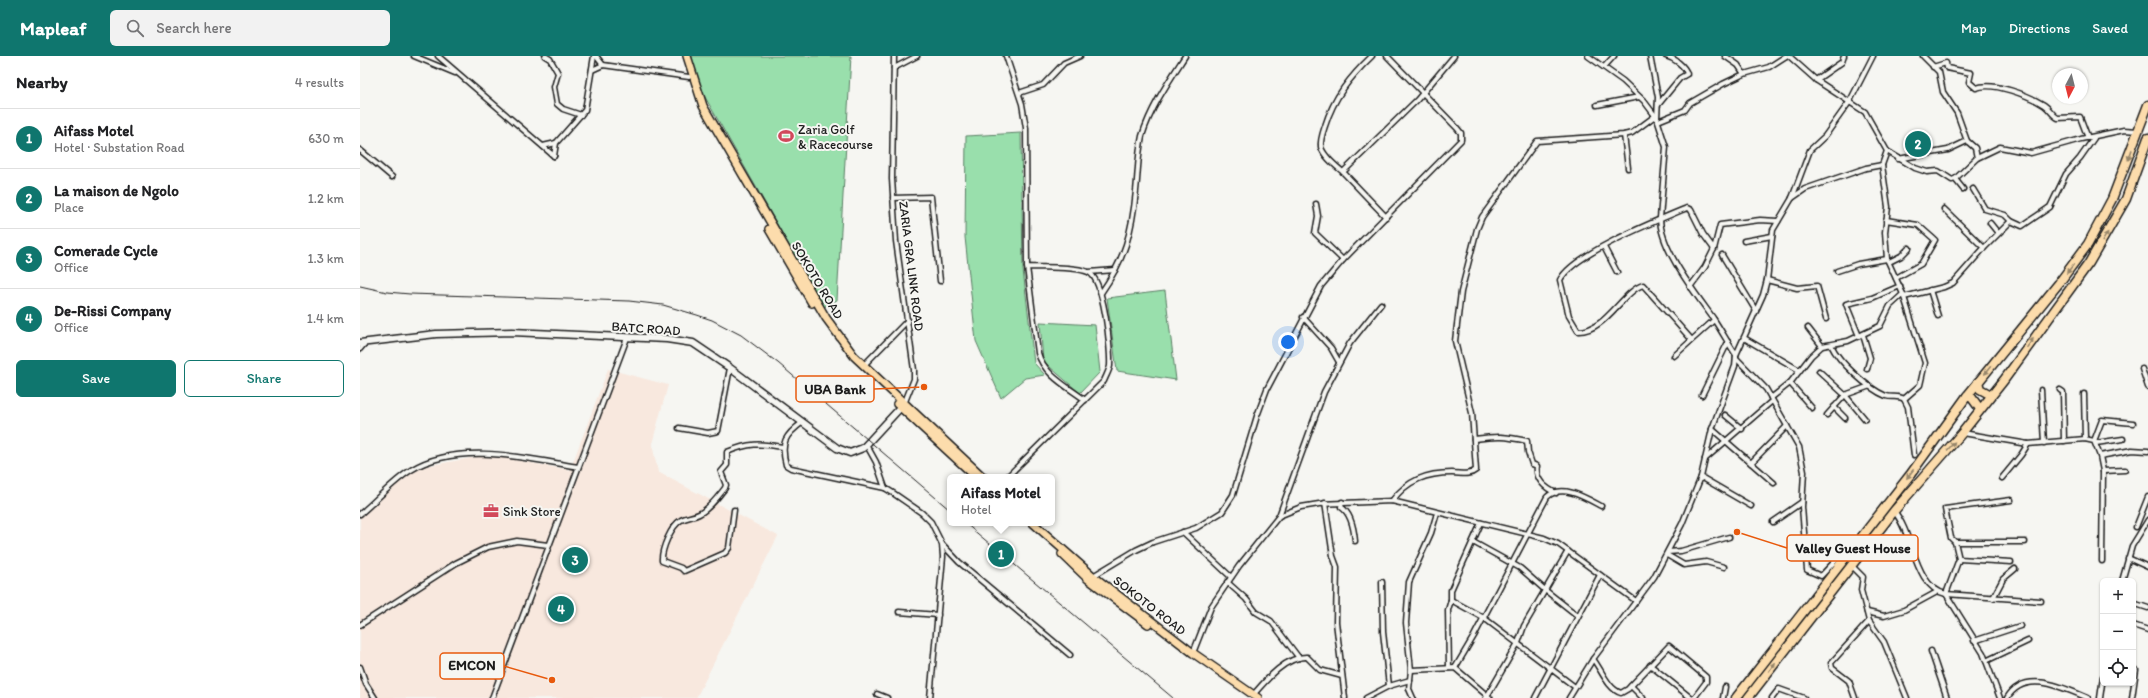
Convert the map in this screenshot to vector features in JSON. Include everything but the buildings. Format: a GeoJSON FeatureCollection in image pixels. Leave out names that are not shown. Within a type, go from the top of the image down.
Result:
{"type":"FeatureCollection","features":[{"type":"Feature","properties":{"kind":"highway"},"geometry":{"type":"LineString","coordinates":[[1736,698],[1910,475],[1967,396],[2059,283],[2088,244],[2112,199],[2148,105]]}},
{"type":"Feature","properties":{"kind":"highway"},"geometry":{"type":"LineString","coordinates":[[1748,698],[1894,511],[1962,433],[2089,263],[2126,198],[2148,138]]}},
{"type":"Feature","properties":{"kind":"highway"},"geometry":{"type":"LineString","coordinates":[[1978,382],[1980,389],[1991,396]]}},
{"type":"Feature","properties":{"kind":"highway"},"geometry":{"type":"LineString","coordinates":[[1967,396],[1972,398],[1980,408]]}},
{"type":"Feature","properties":{"kind":"main road","name":"SOKOTO ROAD"},"geometry":{"type":"LineString","coordinates":[[682,56],[699,107],[789,266],[822,319],[850,357],[902,406],[980,474]]}},
{"type":"Feature","properties":{"kind":"main road","name":"SOKOTO ROAD"},"geometry":{"type":"LineString","coordinates":[[687,56],[703,106],[826,318],[854,356],[902,406]]}},
{"type":"Feature","properties":{"kind":"main road","name":"SOKOTO ROAD"},"geometry":{"type":"LineString","coordinates":[[948,447],[973,474]]}},
{"type":"Feature","properties":{"kind":"main road","name":"SOKOTO ROAD"},"geometry":{"type":"LineString","coordinates":[[1030,526],[1088,579],[1189,656],[1234,686],[1254,697]]}},
{"type":"Feature","properties":{"kind":"main road","name":"SOKOTO ROAD"},"geometry":{"type":"LineString","coordinates":[[1036,526],[1093,576],[1193,653],[1254,697]]}},
{"type":"Feature","properties":{"kind":"street"},"geometry":{"type":"LineString","coordinates":[[414,56],[459,74]]}},
{"type":"Feature","properties":{"kind":"street"},"geometry":{"type":"LineString","coordinates":[[438,56],[554,156],[556,143],[584,110],[595,56]]}},
{"type":"Feature","properties":{"kind":"street"},"geometry":{"type":"LineString","coordinates":[[545,56],[550,59],[558,73],[554,87],[557,104],[563,109],[581,114]]}},
{"type":"Feature","properties":{"kind":"street"},"geometry":{"type":"LineString","coordinates":[[595,56],[603,65]]}},
{"type":"Feature","properties":{"kind":"street","name":"ZARIA GRA LINK ROAD"},"geometry":{"type":"LineString","coordinates":[[894,56],[893,198],[896,241],[914,370],[914,379],[902,406]]}},
{"type":"Feature","properties":{"kind":"street"},"geometry":{"type":"LineString","coordinates":[[894,68],[917,56]]}},
{"type":"Feature","properties":{"kind":"street"},"geometry":{"type":"LineString","coordinates":[[1006,56],[1019,93],[1026,128],[1027,267],[1041,362],[1046,370],[1085,400]]}},
{"type":"Feature","properties":{"kind":"street"},"geometry":{"type":"LineString","coordinates":[[1019,93],[1043,85],[1064,63],[1080,56]]}},
{"type":"Feature","properties":{"kind":"street"},"geometry":{"type":"LineString","coordinates":[[1101,292],[1122,258],[1130,232],[1138,160],[1146,124],[1151,112],[1184,57],[1179,56]]}},
{"type":"Feature","properties":{"kind":"street"},"geometry":{"type":"LineString","coordinates":[[1372,56],[1350,77],[1338,94],[1322,134],[1321,147],[1386,217]]}},
{"type":"Feature","properties":{"kind":"street"},"geometry":{"type":"LineString","coordinates":[[1093,576],[1136,550],[1213,519],[1229,503],[1243,469],[1257,416],[1267,390],[1321,286],[1343,260],[1461,140],[1461,133],[1457,128],[1387,56]]}},
{"type":"Feature","properties":{"kind":"street"},"geometry":{"type":"LineString","coordinates":[[1343,172],[1423,94],[1454,56]]}},
{"type":"Feature","properties":{"kind":"street"},"geometry":{"type":"LineString","coordinates":[[1588,56],[1624,81],[1644,101],[1657,119],[1666,147],[1660,218],[1665,238],[1690,287],[1714,320],[1736,356],[1758,379],[1772,399],[1799,447],[1804,467],[1802,502],[1807,570],[1822,576],[1837,559],[1846,557]]}},
{"type":"Feature","properties":{"kind":"street"},"geometry":{"type":"LineString","coordinates":[[1604,67],[1614,56]]}},
{"type":"Feature","properties":{"kind":"street"},"geometry":{"type":"LineString","coordinates":[[1650,56],[1658,105],[1657,119]]}},
{"type":"Feature","properties":{"kind":"street"},"geometry":{"type":"LineString","coordinates":[[1658,105],[1680,78],[1687,74],[1686,69],[1676,61],[1666,56]]}},
{"type":"Feature","properties":{"kind":"street"},"geometry":{"type":"LineString","coordinates":[[1725,56],[1738,65],[1744,74]]}},
{"type":"Feature","properties":{"kind":"street"},"geometry":{"type":"LineString","coordinates":[[1392,501],[1400,490],[1411,481],[1426,475],[1438,473],[1467,474],[1474,472],[1478,466],[1472,413],[1455,342],[1461,292],[1479,222],[1537,141],[1624,135],[1632,133],[1657,119],[1685,110],[1690,102],[1744,74],[1769,67],[1787,56],[1816,80],[1865,112],[1887,151],[1915,168],[1936,173],[1952,180],[1955,179],[1977,158],[2000,147],[2031,153],[2124,130],[2139,131]]}},
{"type":"Feature","properties":{"kind":"street"},"geometry":{"type":"LineString","coordinates":[[1816,80],[1842,62],[1844,56]]}},
{"type":"Feature","properties":{"kind":"street"},"geometry":{"type":"LineString","coordinates":[[1570,697],[1593,659],[1654,577],[1682,524],[1702,477],[1704,459],[1712,429],[1736,356],[1756,311],[1767,280],[1773,230],[1792,198],[1810,150],[1824,136],[1850,101],[1873,56]]}},
{"type":"Feature","properties":{"kind":"street"},"geometry":{"type":"LineString","coordinates":[[1923,56],[1939,72],[1943,92],[1957,113],[1967,141],[1975,148],[1977,158]]}},
{"type":"Feature","properties":{"kind":"street"},"geometry":{"type":"LineString","coordinates":[[1933,67],[1946,63],[1947,68],[1971,73],[1969,82],[1976,88],[2002,87],[2043,104],[2058,118],[2080,117],[2088,138]]}},
{"type":"Feature","properties":{"kind":"street"},"geometry":{"type":"LineString","coordinates":[[592,70],[603,65],[689,77]]}},
{"type":"Feature","properties":{"kind":"street"},"geometry":{"type":"LineString","coordinates":[[1597,105],[1639,97]]}},
{"type":"Feature","properties":{"kind":"street"},"geometry":{"type":"LineString","coordinates":[[1624,135],[1628,168]]}},
{"type":"Feature","properties":{"kind":"street"},"geometry":{"type":"LineString","coordinates":[[1973,189],[1985,209],[2005,216],[2011,221],[2022,226],[2050,208],[2066,174],[2080,158],[2094,138]]}},
{"type":"Feature","properties":{"kind":"street"},"geometry":{"type":"LineString","coordinates":[[1898,159],[1948,150],[1967,141]]}},
{"type":"Feature","properties":{"kind":"street"},"geometry":{"type":"LineString","coordinates":[[543,146],[556,143]]}},
{"type":"Feature","properties":{"kind":"street"},"geometry":{"type":"LineString","coordinates":[[360,150],[392,177]]}},
{"type":"Feature","properties":{"kind":"street"},"geometry":{"type":"LineString","coordinates":[[1887,151],[1882,165],[1888,207],[1885,232],[1888,261],[1900,286],[1925,363],[1920,385],[1904,399]]}},
{"type":"Feature","properties":{"kind":"street"},"geometry":{"type":"LineString","coordinates":[[1792,198],[1805,189],[1866,168],[1882,165]]}},
{"type":"Feature","properties":{"kind":"street"},"geometry":{"type":"LineString","coordinates":[[1955,179],[1963,189]]}},
{"type":"Feature","properties":{"kind":"street"},"geometry":{"type":"LineString","coordinates":[[893,198],[931,197],[940,281]]}},
{"type":"Feature","properties":{"kind":"street"},"geometry":{"type":"LineString","coordinates":[[1316,204],[1318,216],[1315,233],[1343,260]]}},
{"type":"Feature","properties":{"kind":"street"},"geometry":{"type":"LineString","coordinates":[[1691,339],[1643,285],[1637,288],[1609,316],[1597,324],[1578,331],[1569,316],[1560,280],[1570,267],[1604,247],[1660,218],[1689,208],[1703,234],[1714,249]]}},
{"type":"Feature","properties":{"kind":"street"},"geometry":{"type":"LineString","coordinates":[[1944,209],[1984,248]]}},
{"type":"Feature","properties":{"kind":"street"},"geometry":{"type":"LineString","coordinates":[[1690,287],[1705,267],[1714,249],[1720,225],[1760,220],[1778,221]]}},
{"type":"Feature","properties":{"kind":"street"},"geometry":{"type":"LineString","coordinates":[[1886,220],[1918,225],[1936,240],[1921,264],[1896,278]]}},
{"type":"Feature","properties":{"kind":"street"},"geometry":{"type":"LineString","coordinates":[[1704,459],[1742,428],[1790,383],[1799,370],[1822,346],[1848,341],[1880,326],[1890,306],[1903,296],[1952,283],[2011,221]]}},
{"type":"Feature","properties":{"kind":"street"},"geometry":{"type":"LineString","coordinates":[[1990,224],[1998,233]]}},
{"type":"Feature","properties":{"kind":"street"},"geometry":{"type":"LineString","coordinates":[[1744,241],[1772,236]]}},
{"type":"Feature","properties":{"kind":"street"},"geometry":{"type":"LineString","coordinates":[[1604,247],[1617,272]]}},
{"type":"Feature","properties":{"kind":"street"},"geometry":{"type":"LineString","coordinates":[[1837,271],[1858,264],[1888,261],[1901,256],[1909,248]]}},
{"type":"Feature","properties":{"kind":"street"},"geometry":{"type":"LineString","coordinates":[[1722,255],[1756,311]]}},
{"type":"Feature","properties":{"kind":"street"},"geometry":{"type":"LineString","coordinates":[[1027,267],[1089,272],[1115,270]]}},
{"type":"Feature","properties":{"kind":"street"},"geometry":{"type":"LineString","coordinates":[[1010,474],[1104,381],[1110,369],[1110,357],[1101,292],[1096,280],[1089,272]]}},
{"type":"Feature","properties":{"kind":"street"},"geometry":{"type":"LineString","coordinates":[[1767,280],[1797,288],[1817,286],[1826,319]]}},
{"type":"Feature","properties":{"kind":"street"},"geometry":{"type":"LineString","coordinates":[[1867,369],[1870,358],[1846,304],[1872,298],[1900,286]]}},
{"type":"Feature","properties":{"kind":"street"},"geometry":{"type":"LineString","coordinates":[[1930,290],[1938,316]]}},
{"type":"Feature","properties":{"kind":"street"},"geometry":{"type":"LineString","coordinates":[[1279,516],[1311,424],[1324,392],[1350,343],[1381,304]]}},
{"type":"Feature","properties":{"kind":"street"},"geometry":{"type":"LineString","coordinates":[[1304,317],[1331,348],[1339,362]]}},
{"type":"Feature","properties":{"kind":"street"},"geometry":{"type":"LineString","coordinates":[[864,365],[908,320]]}},
{"type":"Feature","properties":{"kind":"street"},"geometry":{"type":"LineString","coordinates":[[1674,356],[1691,339],[1714,320]]}},
{"type":"Feature","properties":{"kind":"street"},"geometry":{"type":"LineString","coordinates":[[1808,328],[1822,346]]}},
{"type":"Feature","properties":{"kind":"street","name":"BATC ROAD"},"geometry":{"type":"LineString","coordinates":[[362,343],[387,339],[468,333],[512,332],[673,340],[693,343],[846,452],[858,451],[902,406]]}},
{"type":"Feature","properties":{"kind":"street"},"geometry":{"type":"LineString","coordinates":[[492,698],[548,545],[627,338]]}},
{"type":"Feature","properties":{"kind":"street"},"geometry":{"type":"LineString","coordinates":[[1744,338],[1799,370]]}},
{"type":"Feature","properties":{"kind":"street"},"geometry":{"type":"LineString","coordinates":[[1702,395],[1728,342]]}},
{"type":"Feature","properties":{"kind":"street"},"geometry":{"type":"LineString","coordinates":[[360,349],[362,343]]}},
{"type":"Feature","properties":{"kind":"street"},"geometry":{"type":"LineString","coordinates":[[1831,345],[1838,357],[1870,386],[1885,396],[1904,399]]}},
{"type":"Feature","properties":{"kind":"street"},"geometry":{"type":"LineString","coordinates":[[679,428],[708,432],[718,431],[730,368]]}},
{"type":"Feature","properties":{"kind":"street"},"geometry":{"type":"LineString","coordinates":[[2142,369],[2148,387]]}},
{"type":"Feature","properties":{"kind":"street"},"geometry":{"type":"LineString","coordinates":[[1819,371],[1845,395],[1865,419]]}},
{"type":"Feature","properties":{"kind":"street"},"geometry":{"type":"LineString","coordinates":[[1790,383],[1812,408]]}},
{"type":"Feature","properties":{"kind":"street"},"geometry":{"type":"LineString","coordinates":[[1826,415],[1845,395],[1870,386]]}},
{"type":"Feature","properties":{"kind":"street"},"geometry":{"type":"LineString","coordinates":[[2041,390],[2044,444]]}},
{"type":"Feature","properties":{"kind":"street"},"geometry":{"type":"LineString","coordinates":[[2060,390],[2063,392],[2064,441]]}},
{"type":"Feature","properties":{"kind":"street"},"geometry":{"type":"LineString","coordinates":[[2084,394],[2085,439]]}},
{"type":"Feature","properties":{"kind":"street"},"geometry":{"type":"LineString","coordinates":[[1904,399],[1908,407],[1914,455]]}},
{"type":"Feature","properties":{"kind":"street"},"geometry":{"type":"LineString","coordinates":[[1834,407],[1845,418]]}},
{"type":"Feature","properties":{"kind":"street"},"geometry":{"type":"LineString","coordinates":[[1725,415],[1742,428]]}},
{"type":"Feature","properties":{"kind":"street"},"geometry":{"type":"LineString","coordinates":[[2102,561],[2103,471],[2095,442],[2102,420],[2133,423]]}},
{"type":"Feature","properties":{"kind":"street"},"geometry":{"type":"LineString","coordinates":[[803,422],[791,431],[783,447],[786,464],[792,468],[885,488],[922,513],[931,522],[942,544],[959,562],[1070,655]]}},
{"type":"Feature","properties":{"kind":"street"},"geometry":{"type":"LineString","coordinates":[[1751,463],[1787,426]]}},
{"type":"Feature","properties":{"kind":"street"},"geometry":{"type":"LineString","coordinates":[[1712,429],[1774,482]]}},
{"type":"Feature","properties":{"kind":"street"},"geometry":{"type":"LineString","coordinates":[[1962,433],[2028,444],[2044,444],[2085,439],[2095,442],[2123,439]]}},
{"type":"Feature","properties":{"kind":"street"},"geometry":{"type":"LineString","coordinates":[[1474,439],[1500,436],[1513,437],[1527,441],[1529,456],[1532,464],[1537,466],[1536,473],[1538,477],[1548,489],[1557,493]]}},
{"type":"Feature","properties":{"kind":"street"},"geometry":{"type":"LineString","coordinates":[[734,510],[729,548],[725,553],[684,571],[681,568],[662,561],[664,550],[675,526],[682,520],[701,513],[715,501],[725,488],[721,472],[727,465],[727,452],[741,446],[759,443],[783,447]]}},
{"type":"Feature","properties":{"kind":"street"},"geometry":{"type":"LineString","coordinates":[[866,444],[876,462],[885,488]]}},
{"type":"Feature","properties":{"kind":"street"},"geometry":{"type":"LineString","coordinates":[[2002,478],[2021,456],[2028,444]]}},
{"type":"Feature","properties":{"kind":"street"},"geometry":{"type":"LineString","coordinates":[[2100,456],[2132,450],[2148,451]]}},
{"type":"Feature","properties":{"kind":"street"},"geometry":{"type":"LineString","coordinates":[[360,514],[411,470],[441,459],[480,453],[497,453],[578,467]]}},
{"type":"Feature","properties":{"kind":"street"},"geometry":{"type":"LineString","coordinates":[[2103,471],[2125,470]]}},
{"type":"Feature","properties":{"kind":"street"},"geometry":{"type":"LineString","coordinates":[[1702,477],[1750,506]]}},
{"type":"Feature","properties":{"kind":"street"},"geometry":{"type":"LineString","coordinates":[[1454,668],[1484,618],[1546,497],[1557,493],[1576,493],[1600,506]]}},
{"type":"Feature","properties":{"kind":"street"},"geometry":{"type":"LineString","coordinates":[[2136,527],[2148,498]]}},
{"type":"Feature","properties":{"kind":"street"},"geometry":{"type":"LineString","coordinates":[[1946,594],[1959,559],[1955,542],[1951,538],[1945,512],[1947,508],[2011,500]]}},
{"type":"Feature","properties":{"kind":"street"},"geometry":{"type":"LineString","coordinates":[[1193,653],[1211,607],[1227,582],[1270,525],[1279,516],[1301,507],[1325,503],[1392,501],[1544,538],[1568,551],[1636,601]]}},
{"type":"Feature","properties":{"kind":"street"},"geometry":{"type":"LineString","coordinates":[[1342,502],[1341,507],[1344,509],[1352,524],[1355,541]]}},
{"type":"Feature","properties":{"kind":"street"},"geometry":{"type":"LineString","coordinates":[[1773,522],[1802,502]]}},
{"type":"Feature","properties":{"kind":"street"},"geometry":{"type":"LineString","coordinates":[[1325,503],[1333,556],[1338,568],[1336,622],[1345,698]]}},
{"type":"Feature","properties":{"kind":"street"},"geometry":{"type":"LineString","coordinates":[[1894,511],[1904,527],[1924,580],[1937,592],[1946,594],[2041,601]]}},
{"type":"Feature","properties":{"kind":"street"},"geometry":{"type":"LineString","coordinates":[[1413,698],[1409,689],[1411,670],[1406,623],[1409,582],[1431,533],[1437,513]]}},
{"type":"Feature","properties":{"kind":"street"},"geometry":{"type":"LineString","coordinates":[[2123,578],[2128,558],[2148,520]]}},
{"type":"Feature","properties":{"kind":"street"},"geometry":{"type":"LineString","coordinates":[[1449,668],[1448,610],[1451,600],[1451,590],[1474,542],[1481,523]]}},
{"type":"Feature","properties":{"kind":"street"},"geometry":{"type":"LineString","coordinates":[[1183,532],[1231,577]]}},
{"type":"Feature","properties":{"kind":"street"},"geometry":{"type":"LineString","coordinates":[[1667,553],[1681,551],[1729,537]]}},
{"type":"Feature","properties":{"kind":"street"},"geometry":{"type":"LineString","coordinates":[[360,625],[456,563],[488,547],[517,541],[532,541],[548,545]]}},
{"type":"Feature","properties":{"kind":"street"},"geometry":{"type":"LineString","coordinates":[[1474,542],[1512,563],[1578,616]]}},
{"type":"Feature","properties":{"kind":"street"},"geometry":{"type":"LineString","coordinates":[[1955,542],[2025,542]]}},
{"type":"Feature","properties":{"kind":"street"},"geometry":{"type":"LineString","coordinates":[[930,698],[943,557],[942,544]]}},
{"type":"Feature","properties":{"kind":"street"},"geometry":{"type":"LineString","coordinates":[[1411,670],[1454,668],[1487,697],[1518,644],[1524,626],[1568,551]]}},
{"type":"Feature","properties":{"kind":"street"},"geometry":{"type":"LineString","coordinates":[[1667,553],[1684,565],[1706,562],[1724,567]]}},
{"type":"Feature","properties":{"kind":"street"},"geometry":{"type":"LineString","coordinates":[[2128,558],[2148,567]]}},
{"type":"Feature","properties":{"kind":"street"},"geometry":{"type":"LineString","coordinates":[[1959,559],[2011,562]]}},
{"type":"Feature","properties":{"kind":"street"},"geometry":{"type":"LineString","coordinates":[[1852,566],[1863,577],[1861,590],[1869,620],[1884,642],[1907,698]]}},
{"type":"Feature","properties":{"kind":"street"},"geometry":{"type":"LineString","coordinates":[[1993,598],[2003,579],[2015,568]]}},
{"type":"Feature","properties":{"kind":"street"},"geometry":{"type":"LineString","coordinates":[[1535,698],[1600,575]]}},
{"type":"Feature","properties":{"kind":"street"},"geometry":{"type":"LineString","coordinates":[[1227,582],[1246,599],[1256,612],[1271,621],[1299,658]]}},
{"type":"Feature","properties":{"kind":"street"},"geometry":{"type":"LineString","coordinates":[[1382,582],[1383,632],[1389,686]]}},
{"type":"Feature","properties":{"kind":"street"},"geometry":{"type":"LineString","coordinates":[[1867,612],[1884,616],[1904,610],[1937,592]]}},
{"type":"Feature","properties":{"kind":"street"},"geometry":{"type":"LineString","coordinates":[[1946,594],[1986,661],[2000,698]]}},
{"type":"Feature","properties":{"kind":"street"},"geometry":{"type":"LineString","coordinates":[[1451,600],[1484,618],[1575,687]]}},
{"type":"Feature","properties":{"kind":"street"},"geometry":{"type":"LineString","coordinates":[[2136,603],[2148,608]]}},
{"type":"Feature","properties":{"kind":"street"},"geometry":{"type":"LineString","coordinates":[[899,612],[938,615]]}},
{"type":"Feature","properties":{"kind":"street"},"geometry":{"type":"LineString","coordinates":[[1855,698],[1849,681],[1832,668],[1831,663],[1869,620]]}},
{"type":"Feature","properties":{"kind":"street"},"geometry":{"type":"LineString","coordinates":[[1974,640],[2020,626]]}},
{"type":"Feature","properties":{"kind":"street"},"geometry":{"type":"LineString","coordinates":[[2136,626],[2148,630]]}},
{"type":"Feature","properties":{"kind":"street"},"geometry":{"type":"LineString","coordinates":[[1986,661],[2028,641]]}},
{"type":"Feature","properties":{"kind":"street"},"geometry":{"type":"LineString","coordinates":[[1593,659],[1617,692],[1623,692],[1631,686],[1650,665],[1667,647],[1674,648],[1706,677],[1706,682],[1693,698],[1650,665]]}},
{"type":"Feature","properties":{"kind":"street"},"geometry":{"type":"LineString","coordinates":[[1931,651],[1946,698]]}},
{"type":"Feature","properties":{"kind":"street"},"geometry":{"type":"LineString","coordinates":[[1254,697],[1282,667],[1299,658],[1307,657],[1320,670],[1342,676]]}},
{"type":"Feature","properties":{"kind":"street"},"geometry":{"type":"LineString","coordinates":[[360,667],[366,684],[375,698]]}},
{"type":"Feature","properties":{"kind":"street"},"geometry":{"type":"LineString","coordinates":[[1366,698],[1389,686],[1410,680]]}},
{"type":"Feature","properties":{"kind":"street"},"geometry":{"type":"LineString","coordinates":[[2007,698],[2015,687],[2034,682],[2061,685],[2088,698]]}},
{"type":"Feature","properties":{"kind":"street"},"geometry":{"type":"LineString","coordinates":[[1631,686],[1643,698]]}},
{"type":"Feature","properties":{"kind":"street"},"geometry":{"type":"LineString","coordinates":[[2099,697],[2101,686]]}},
{"type":"Feature","properties":{"kind":"street"},"geometry":{"type":"LineString","coordinates":[[2132,698],[2134,686]]}},
{"type":"Feature","properties":{"kind":"street"},"geometry":{"type":"LineString","coordinates":[[1723,698],[1725,687]]}},
{"type":"Feature","properties":{"kind":"street"},"geometry":{"type":"LineString","coordinates":[[1772,698],[1779,689],[1804,698]]}},
{"type":"Feature","properties":{"kind":"street"},"geometry":{"type":"LineString","coordinates":[[877,694],[887,698]]}},
{"type":"Feature","properties":{"kind":"shaded area"},"geometry":{"type":"Polygon","coordinates":[[[608,369],[668,385],[652,444],[658,472],[778,536],[696,698],[360,698],[360,516],[411,473],[426,466],[488,455],[570,470],[608,369]]]}},
{"type":"Feature","properties":{"kind":"green space","name":"Zaria Golf & Racecourse"},"geometry":{"type":"Polygon","coordinates":[[[691,56],[851,56],[837,300],[824,307],[701,90],[691,56]]]}},
{"type":"Feature","properties":{"kind":"green space"},"geometry":{"type":"Polygon","coordinates":[[[1021,133],[1023,270],[1034,363],[1045,375],[1025,378],[1001,398],[976,341],[965,237],[966,136],[1021,133]]]}},
{"type":"Feature","properties":{"kind":"green space"},"geometry":{"type":"Polygon","coordinates":[[[1165,291],[1176,380],[1117,371],[1107,298],[1165,291]]]}},
{"type":"Feature","properties":{"kind":"green space"},"geometry":{"type":"Polygon","coordinates":[[[1040,322],[1095,325],[1100,372],[1080,393],[1043,361],[1040,322]]]}},
{"type":"Feature","properties":{"kind":"railway"},"geometry":{"type":"LineString","coordinates":[[360,286],[387,292],[410,294],[629,301],[663,305],[712,320],[741,335],[778,363],[947,507]]}},
{"type":"Feature","properties":{"kind":"railway"},"geometry":{"type":"LineString","coordinates":[[969,526],[1173,698]]}},
{"type":"Feature","properties":{"kind":"place","name":"Zaria Golf & Racecourse"},"geometry":{"type":"Point","coordinates":[786,136]}},
{"type":"Feature","properties":{"kind":"place","name":"La maison de Ngolo"},"geometry":{"type":"Point","coordinates":[1918,144]}},
{"type":"Feature","properties":{"kind":"place","name":"UBA Bank"},"geometry":{"type":"Point","coordinates":[924,387]}},
{"type":"Feature","properties":{"kind":"place","name":"Sink Store"},"geometry":{"type":"Point","coordinates":[491,511]}},
{"type":"Feature","properties":{"kind":"place","name":"Valley Guest House"},"geometry":{"type":"Point","coordinates":[1737,532]}},
{"type":"Feature","properties":{"kind":"place","name":"Aifass Motel"},"geometry":{"type":"Point","coordinates":[1001,554]}},
{"type":"Feature","properties":{"kind":"place","name":"Comerade Cycle"},"geometry":{"type":"Point","coordinates":[575,560]}},
{"type":"Feature","properties":{"kind":"place","name":"De-Rissi Company"},"geometry":{"type":"Point","coordinates":[561,609]}},
{"type":"Feature","properties":{"kind":"place","name":"EMCON"},"geometry":{"type":"Point","coordinates":[552,680]}}]}
